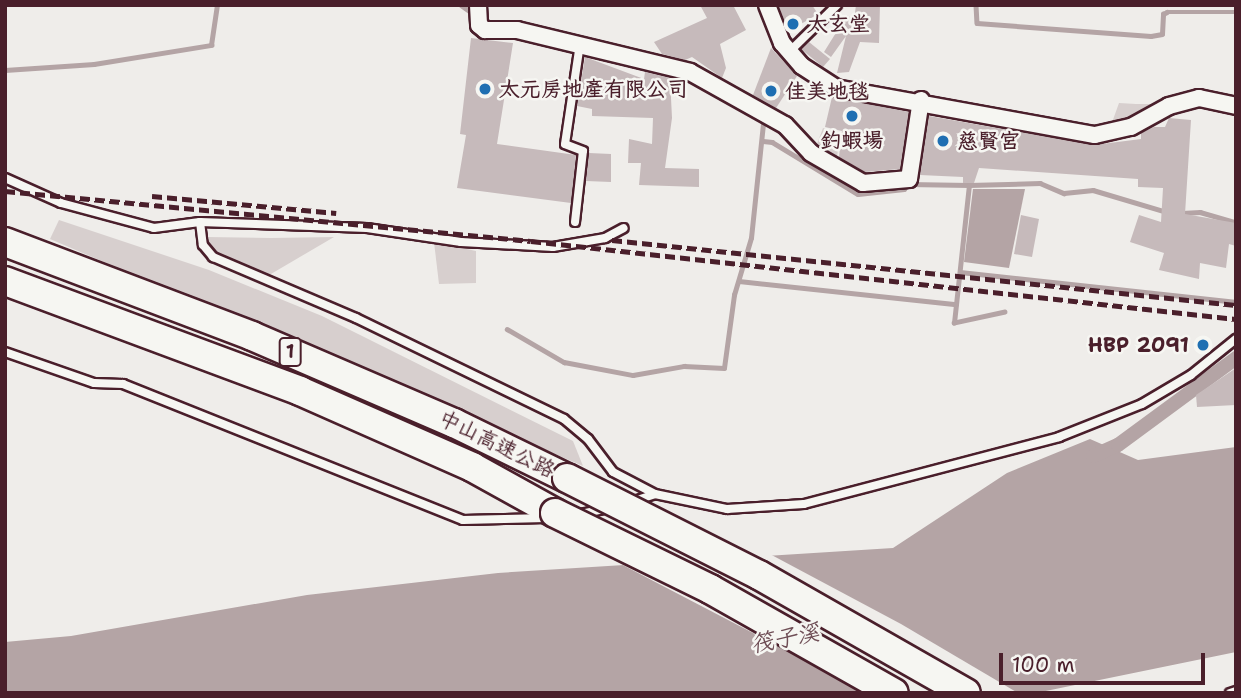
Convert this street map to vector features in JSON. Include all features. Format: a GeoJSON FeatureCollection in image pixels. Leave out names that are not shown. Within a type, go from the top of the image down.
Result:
{"type":"FeatureCollection","features":[{"type":"Feature","properties":{"kind":"highway","name":"中山高速公路"},"geometry":{"type":"LineString","coordinates":[[5,243],[252,336],[454,423],[759,575],[966,693]]}},
{"type":"Feature","properties":{"kind":"highway","name":"中山高速公路"},"geometry":{"type":"LineString","coordinates":[[5,281],[300,391],[472,467],[555,513],[710,589],[894,693]]}},
{"type":"Feature","properties":{"kind":"street"},"geometry":{"type":"LineString","coordinates":[[478,5],[479,24],[485,30],[517,30],[580,44],[590,50],[690,72],[785,125],[811,153],[863,183],[909,179],[920,100]]}},
{"type":"Feature","properties":{"kind":"street"},"geometry":{"type":"LineString","coordinates":[[766,5],[772,27],[789,51],[836,88],[920,100],[1012,122],[1095,135],[1131,127],[1168,106],[1199,98],[1235,108]]}},
{"type":"Feature","properties":{"kind":"lane"},"geometry":{"type":"LineString","coordinates":[[789,51],[836,5]]}},
{"type":"Feature","properties":{"kind":"lane"},"geometry":{"type":"LineString","coordinates":[[575,222],[583,151],[565,144],[580,44]]}},
{"type":"Feature","properties":{"kind":"lane"},"geometry":{"type":"LineString","coordinates":[[5,178],[61,204],[154,228],[200,222],[367,228],[461,242],[553,247],[605,238],[624,228]]}},
{"type":"Feature","properties":{"kind":"lane"},"geometry":{"type":"LineString","coordinates":[[200,222],[204,244],[213,257],[356,318],[564,419],[588,439],[613,472],[655,494],[697,505],[755,510],[804,504],[968,464],[1059,437],[1142,404],[1191,375],[1236,339]]}},
{"type":"Feature","properties":{"kind":"lane"},"geometry":{"type":"LineString","coordinates":[[5,352],[94,383],[123,384],[463,520],[518,521],[572,515],[655,494]]}},
{"type":"Feature","properties":{"kind":"lane"},"geometry":{"type":"LineString","coordinates":[[1230,693],[1236,691]]}},
{"type":"Feature","properties":{"kind":"shaded area"},"geometry":{"type":"Polygon","coordinates":[[[1119,103],[1136,104],[1154,104],[1110,128],[1119,103]]]}},
{"type":"Feature","properties":{"kind":"shaded area"},"geometry":{"type":"Polygon","coordinates":[[[823,128],[840,134],[835,173],[812,157],[823,128]]]}},
{"type":"Feature","properties":{"kind":"shaded area"},"geometry":{"type":"Polygon","coordinates":[[[59,220],[209,270],[322,316],[573,441],[583,466],[50,239],[59,220]]]}},
{"type":"Feature","properties":{"kind":"shaded area"},"geometry":{"type":"Polygon","coordinates":[[[207,237],[334,237],[259,281],[217,261],[207,249],[207,237]]]}},
{"type":"Feature","properties":{"kind":"shaded area"},"geometry":{"type":"Polygon","coordinates":[[[434,242],[476,251],[476,283],[439,284],[434,242]]]}},
{"type":"Feature","properties":{"kind":"water"},"geometry":{"type":"Polygon","coordinates":[[[973,189],[1025,189],[1009,268],[964,262],[973,189]]]}},
{"type":"Feature","properties":{"kind":"water","name":"筏子溪"},"geometry":{"type":"Polygon","coordinates":[[[1090,439],[1138,460],[1236,447],[1236,652],[1036,693],[5,693],[5,642],[71,636],[307,595],[498,573],[893,548],[1007,473],[1090,439]]]}},
{"type":"Feature","properties":{"kind":"pier"},"geometry":{"type":"Polygon","coordinates":[[[766,552],[901,624],[1018,693],[868,693],[615,561],[766,552]]]}},
{"type":"Feature","properties":{"kind":"building"},"geometry":{"type":"Polygon","coordinates":[[[700,5],[733,5],[746,30],[720,44],[726,68],[722,78],[692,57],[685,60],[662,54],[654,42],[707,18],[700,5]]]}},
{"type":"Feature","properties":{"kind":"building","name":"太玄堂"},"geometry":{"type":"Polygon","coordinates":[[[778,5],[812,5],[818,14],[789,31],[778,5]]]}},
{"type":"Feature","properties":{"kind":"building"},"geometry":{"type":"Polygon","coordinates":[[[856,5],[880,5],[879,43],[860,42],[849,72],[837,73],[846,36],[831,57],[824,52],[847,15],[854,20],[856,5]]]}},
{"type":"Feature","properties":{"kind":"building"},"geometry":{"type":"Polygon","coordinates":[[[471,38],[513,43],[497,144],[576,155],[571,203],[457,188],[466,135],[460,134],[471,38]]]}},
{"type":"Feature","properties":{"kind":"building"},"geometry":{"type":"Polygon","coordinates":[[[809,42],[830,59],[823,67],[801,49],[809,42]]]}},
{"type":"Feature","properties":{"kind":"building","name":"佳美地毯"},"geometry":{"type":"Polygon","coordinates":[[[771,48],[797,76],[776,108],[753,95],[771,48]]]}},
{"type":"Feature","properties":{"kind":"building"},"geometry":{"type":"Polygon","coordinates":[[[585,57],[644,79],[645,72],[670,78],[672,118],[665,168],[699,169],[699,187],[639,185],[641,163],[628,163],[629,139],[652,144],[653,118],[592,116],[592,109],[577,106],[585,57]]]}},
{"type":"Feature","properties":{"kind":"building"},"geometry":{"type":"Polygon","coordinates":[[[832,97],[909,112],[900,169],[865,172],[839,157],[842,131],[825,127],[832,97]]]}},
{"type":"Feature","properties":{"kind":"building"},"geometry":{"type":"Polygon","coordinates":[[[929,116],[1094,145],[1141,139],[1141,133],[1154,127],[1165,127],[1169,118],[1191,120],[1185,214],[1236,223],[1236,246],[1229,244],[1226,268],[1200,263],[1199,279],[1159,270],[1164,253],[1130,242],[1139,215],[1161,222],[1163,188],[1138,187],[1138,179],[979,168],[974,183],[963,183],[963,177],[920,175],[929,116]]]}},
{"type":"Feature","properties":{"kind":"building"},"geometry":{"type":"Polygon","coordinates":[[[589,153],[611,154],[611,182],[586,181],[589,153]]]}},
{"type":"Feature","properties":{"kind":"building"},"geometry":{"type":"Polygon","coordinates":[[[1021,215],[1039,219],[1032,257],[1014,254],[1021,215]]]}},
{"type":"Feature","properties":{"kind":"building"},"geometry":{"type":"Polygon","coordinates":[[[1236,368],[1236,405],[1197,407],[1196,395],[1236,368]]]}},
{"type":"Feature","properties":{"kind":"waterway"},"geometry":{"type":"LineString","coordinates":[[5,70],[94,64],[211,45],[217,5]]}},
{"type":"Feature","properties":{"kind":"waterway"},"geometry":{"type":"LineString","coordinates":[[461,5],[471,12]]}},
{"type":"Feature","properties":{"kind":"waterway"},"geometry":{"type":"LineString","coordinates":[[976,5],[977,23],[1151,36],[1162,34],[1163,14],[1167,12],[1236,12]]}},
{"type":"Feature","properties":{"kind":"waterway"},"geometry":{"type":"LineString","coordinates":[[507,329],[564,362],[633,375],[684,366],[724,368],[734,295],[751,238],[763,123]]}},
{"type":"Feature","properties":{"kind":"waterway"},"geometry":{"type":"LineString","coordinates":[[763,141],[772,142],[858,194],[904,189],[908,184],[969,185]]}},
{"type":"Feature","properties":{"kind":"waterway"},"geometry":{"type":"LineString","coordinates":[[1005,312],[954,323],[969,185],[1040,183],[1064,193],[1093,190],[1167,212]]}},
{"type":"Feature","properties":{"kind":"waterway"},"geometry":{"type":"LineString","coordinates":[[1182,213],[1200,212],[1236,222]]}},
{"type":"Feature","properties":{"kind":"waterway"},"geometry":{"type":"LineString","coordinates":[[960,272],[1236,302]]}},
{"type":"Feature","properties":{"kind":"waterway"},"geometry":{"type":"LineString","coordinates":[[739,281],[956,304]]}},
{"type":"Feature","properties":{"kind":"waterway"},"geometry":{"type":"LineString","coordinates":[[1093,456],[1118,445],[1236,358]]}},
{"type":"Feature","properties":{"kind":"railway"},"geometry":{"type":"LineString","coordinates":[[5,191],[531,241],[1236,319]]}},
{"type":"Feature","properties":{"kind":"railway"},"geometry":{"type":"LineString","coordinates":[[152,196],[336,213]]}},
{"type":"Feature","properties":{"kind":"railway"},"geometry":{"type":"LineString","coordinates":[[612,240],[1236,305]]}},
{"type":"Feature","properties":{"kind":"place","name":"太玄堂"},"geometry":{"type":"Point","coordinates":[793,24]}},
{"type":"Feature","properties":{"kind":"place","name":"太元房地產有限公司"},"geometry":{"type":"Point","coordinates":[485,89]}},
{"type":"Feature","properties":{"kind":"place","name":"佳美地毯"},"geometry":{"type":"Point","coordinates":[771,91]}},
{"type":"Feature","properties":{"kind":"place","name":"釣蝦場"},"geometry":{"type":"Point","coordinates":[852,116]}},
{"type":"Feature","properties":{"kind":"place","name":"慈賢宮"},"geometry":{"type":"Point","coordinates":[943,141]}},
{"type":"Feature","properties":{"kind":"place","name":"HBP 2091"},"geometry":{"type":"Point","coordinates":[1203,345]}}]}
